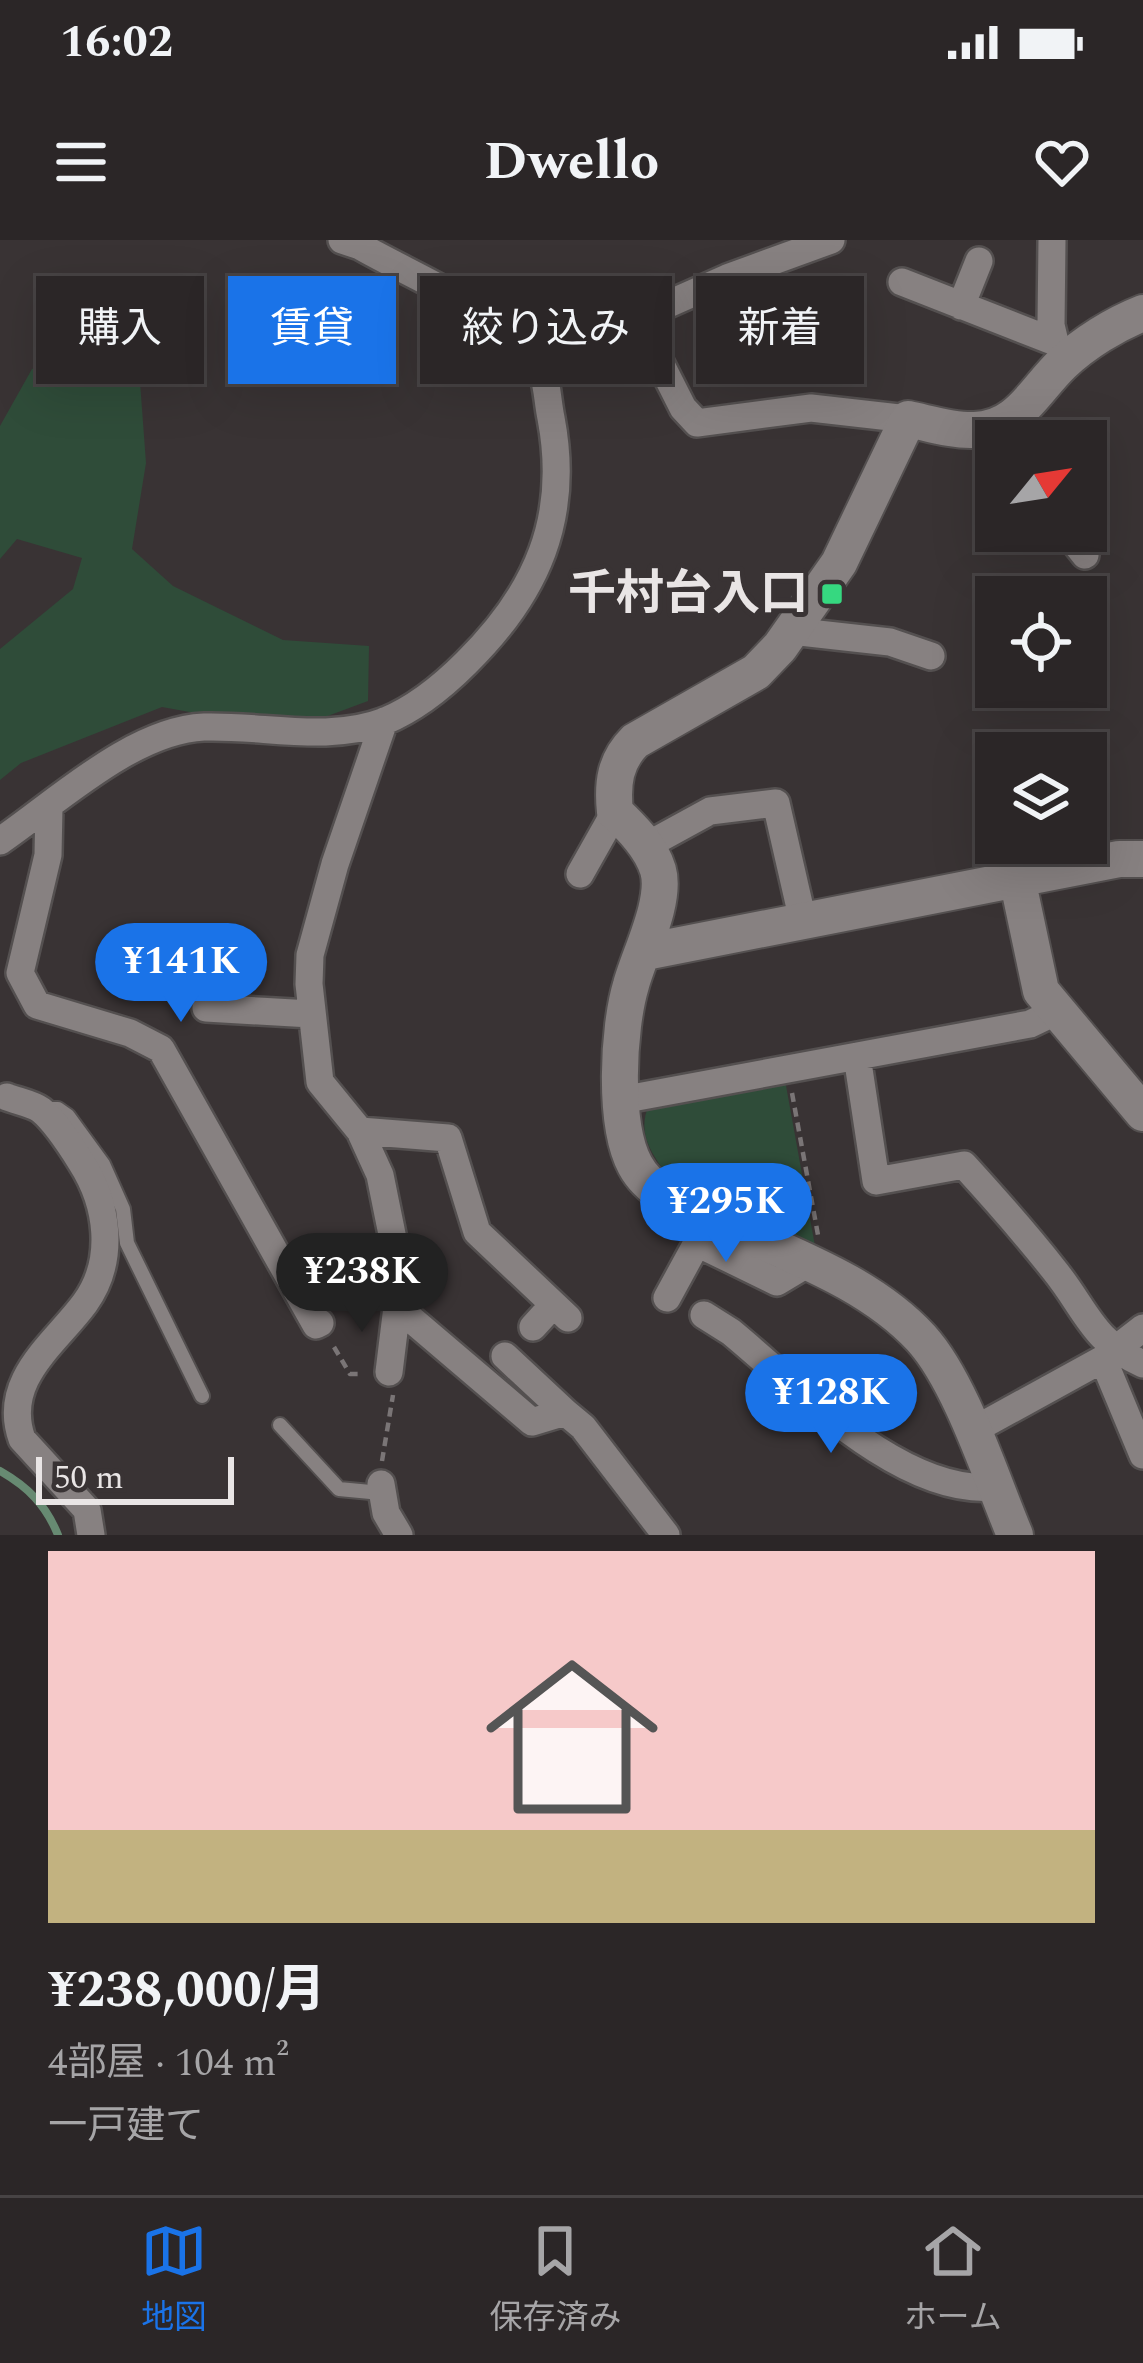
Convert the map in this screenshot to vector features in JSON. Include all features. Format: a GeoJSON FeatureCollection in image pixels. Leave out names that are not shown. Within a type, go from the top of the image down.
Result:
{"type":"FeatureCollection","features":[{"type":"Feature","properties":{"kind":"street"},"geometry":{"type":"LineString","coordinates":[[672,303],[832,240]]}},
{"type":"Feature","properties":{"kind":"street"},"geometry":{"type":"LineString","coordinates":[[1052,240],[1051,325],[1063,350]]}},
{"type":"Feature","properties":{"kind":"street"},"geometry":{"type":"LineString","coordinates":[[355,242],[420,279]]}},
{"type":"Feature","properties":{"kind":"street"},"geometry":{"type":"LineString","coordinates":[[962,306],[980,261]]}},
{"type":"Feature","properties":{"kind":"street"},"geometry":{"type":"LineString","coordinates":[[902,282],[1063,350]]}},
{"type":"Feature","properties":{"kind":"street"},"geometry":{"type":"LineString","coordinates":[[1010,420],[1063,350],[1143,313]]}},
{"type":"Feature","properties":{"kind":"street"},"geometry":{"type":"LineString","coordinates":[[0,841],[123,754],[164,735],[201,727],[315,733],[384,721],[446,684],[519,604],[553,523],[556,447],[544,384]]}},
{"type":"Feature","properties":{"kind":"street"},"geometry":{"type":"LineString","coordinates":[[671,384],[683,408],[698,423],[811,408],[908,419],[975,435]]}},
{"type":"Feature","properties":{"kind":"street"},"geometry":{"type":"LineString","coordinates":[[580,874],[615,812],[615,772],[623,753],[635,741],[756,672],[791,631],[839,563],[908,419]]}},
{"type":"Feature","properties":{"kind":"street"},"geometry":{"type":"LineString","coordinates":[[791,631],[890,642],[931,656]]}},
{"type":"Feature","properties":{"kind":"street"},"geometry":{"type":"LineString","coordinates":[[384,721],[335,863],[310,955],[311,1014],[320,1082],[360,1131],[387,1201],[398,1307],[389,1372]]}},
{"type":"Feature","properties":{"kind":"street"},"geometry":{"type":"LineString","coordinates":[[646,846],[710,811],[776,803],[803,921]]}},
{"type":"Feature","properties":{"kind":"street"},"geometry":{"type":"LineString","coordinates":[[49,807],[48,855],[20,974],[22,983],[37,1004],[160,1048],[316,1325],[320,1323]]}},
{"type":"Feature","properties":{"kind":"street"},"geometry":{"type":"LineString","coordinates":[[615,812],[646,846],[659,878],[625,1014],[621,1100],[625,1142],[636,1168],[652,1186],[871,1296],[922,1339],[941,1365],[1016,1535]]}},
{"type":"Feature","properties":{"kind":"street"},"geometry":{"type":"LineString","coordinates":[[644,952],[1017,878],[1143,859]]}},
{"type":"Feature","properties":{"kind":"street"},"geometry":{"type":"LineString","coordinates":[[1017,878],[1042,991],[1143,1113]]}},
{"type":"Feature","properties":{"kind":"street"},"geometry":{"type":"LineString","coordinates":[[206,1008],[311,1014]]}},
{"type":"Feature","properties":{"kind":"street"},"geometry":{"type":"LineString","coordinates":[[621,1100],[1030,1024],[1055,1012]]}},
{"type":"Feature","properties":{"kind":"street"},"geometry":{"type":"LineString","coordinates":[[857,1056],[876,1181],[964,1165],[1060,1276],[1109,1355],[1143,1455]]}},
{"type":"Feature","properties":{"kind":"street"},"geometry":{"type":"LineString","coordinates":[[2,1091],[39,1109],[93,1181],[107,1226],[102,1263],[87,1300],[48,1342],[19,1398],[18,1427],[32,1451],[87,1510],[92,1535]]}},
{"type":"Feature","properties":{"kind":"street"},"geometry":{"type":"LineString","coordinates":[[360,1131],[448,1138],[477,1232],[561,1312],[533,1327]]}},
{"type":"Feature","properties":{"kind":"street"},"geometry":{"type":"LineString","coordinates":[[667,1298],[697,1244],[777,1282],[815,1267]]}},
{"type":"Feature","properties":{"kind":"street"},"geometry":{"type":"LineString","coordinates":[[398,1307],[532,1422],[565,1412]]}},
{"type":"Feature","properties":{"kind":"street"},"geometry":{"type":"LineString","coordinates":[[704,1315],[881,1456],[973,1490],[995,1487]]}},
{"type":"Feature","properties":{"kind":"street"},"geometry":{"type":"LineString","coordinates":[[971,1431],[1109,1355],[1143,1328]]}},
{"type":"Feature","properties":{"kind":"street"},"geometry":{"type":"LineString","coordinates":[[1109,1355],[1143,1364]]}},
{"type":"Feature","properties":{"kind":"street"},"geometry":{"type":"LineString","coordinates":[[506,1356],[583,1427],[666,1535]]}},
{"type":"Feature","properties":{"kind":"street"},"geometry":{"type":"LineString","coordinates":[[381,1489],[386,1514],[399,1535]]}},
{"type":"Feature","properties":{"kind":"lane"},"geometry":{"type":"LineString","coordinates":[[39,1109],[58,1108],[68,1116],[103,1164],[122,1209],[127,1243],[202,1396]]}},
{"type":"Feature","properties":{"kind":"lane"},"geometry":{"type":"LineString","coordinates":[[280,1425],[339,1489],[381,1489]]}},
{"type":"Feature","properties":{"kind":"path"},"geometry":{"type":"LineString","coordinates":[[788,1069],[815,1267]]}},
{"type":"Feature","properties":{"kind":"path"},"geometry":{"type":"LineString","coordinates":[[320,1323],[350,1374]]}},
{"type":"Feature","properties":{"kind":"path"},"geometry":{"type":"LineString","coordinates":[[381,1489],[383,1438],[398,1373],[389,1372]]}},
{"type":"Feature","properties":{"kind":"green space"},"geometry":{"type":"Polygon","coordinates":[[[36,367],[36,384],[140,384],[146,463],[132,549],[173,586],[283,640],[369,646],[368,701],[290,730],[162,707],[21,763],[0,780],[0,649],[73,589],[82,558],[17,539],[0,559],[0,426],[36,367]]]}},
{"type":"Feature","properties":{"kind":"green space"},"geometry":{"type":"Polygon","coordinates":[[[785,1080],[815,1246],[663,1169],[645,1131],[649,1105],[785,1080]]]}},
{"type":"Feature","properties":{"kind":"waterway"},"geometry":{"type":"LineString","coordinates":[[0,1471],[35,1498],[58,1535]]}},
{"type":"Feature","properties":{"kind":"place","name":"千村台入口"},"geometry":{"type":"Point","coordinates":[832,594]}}]}
